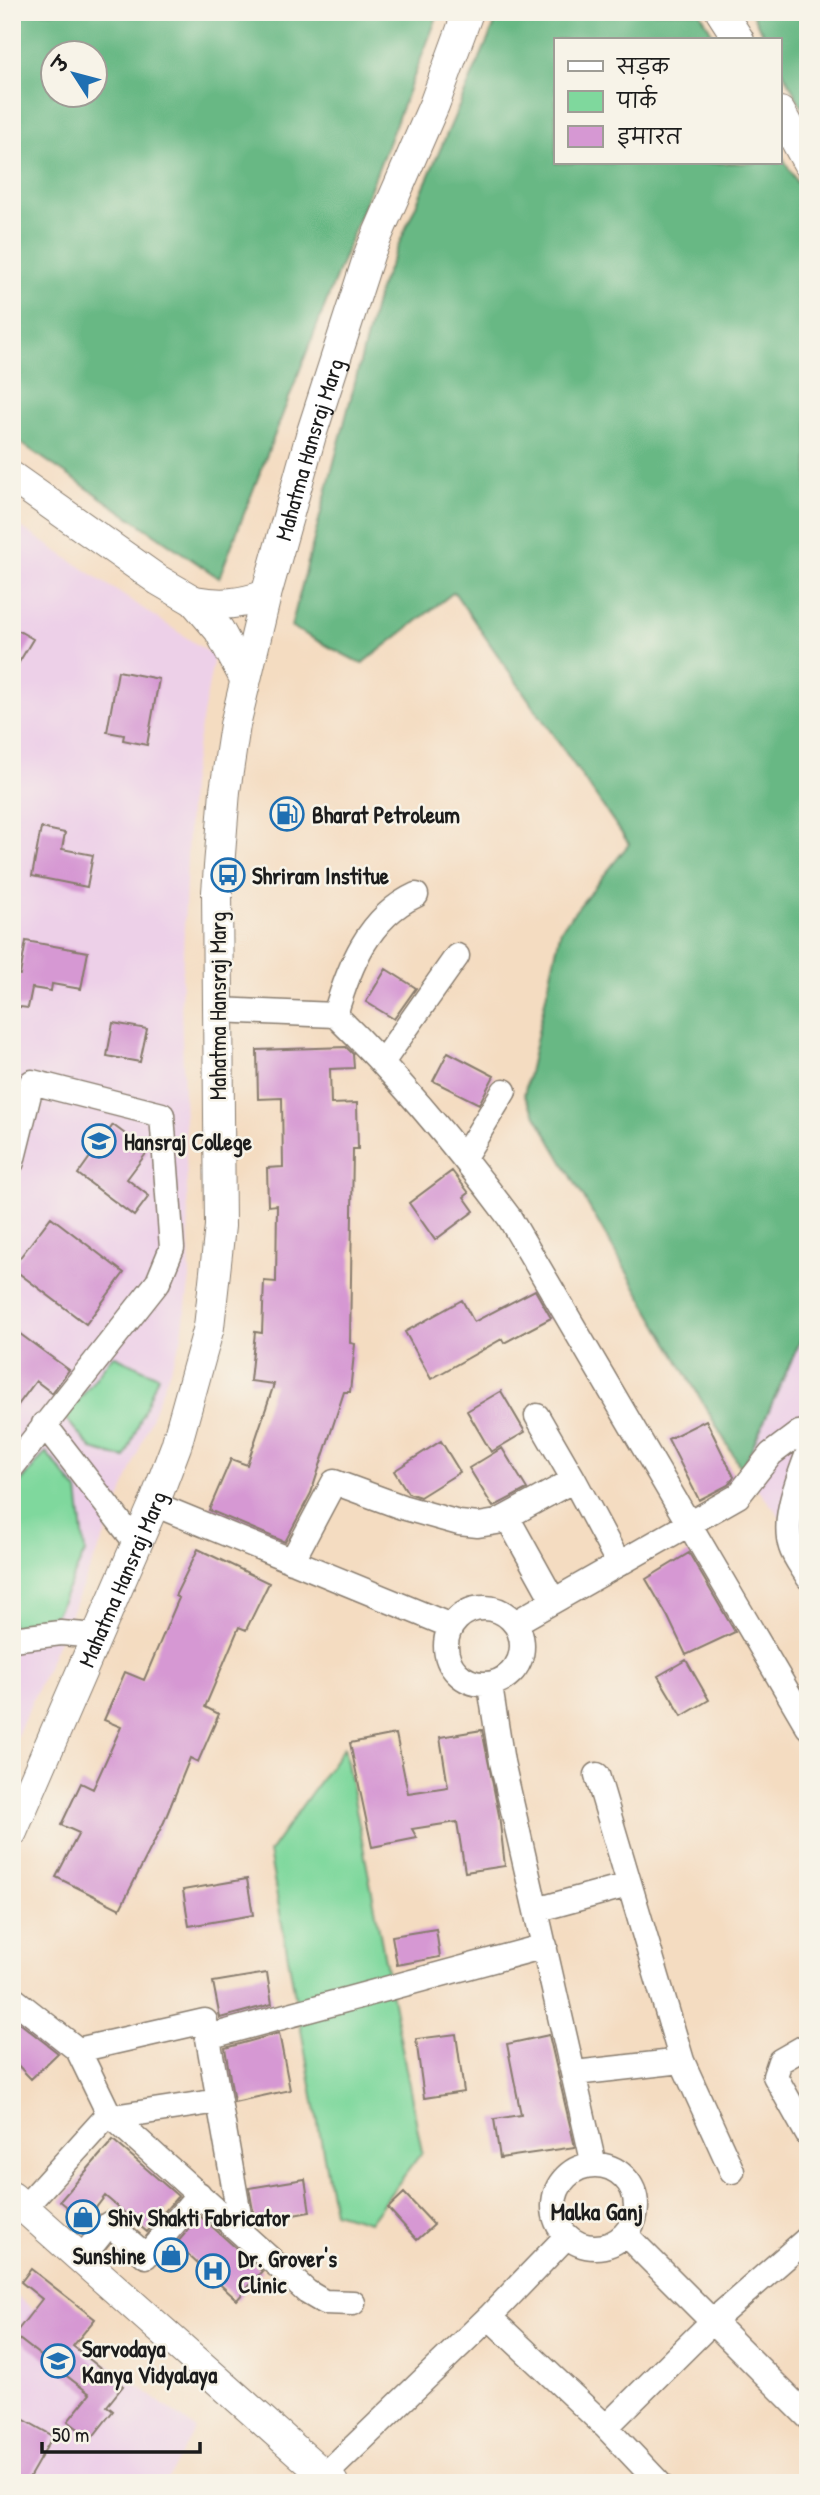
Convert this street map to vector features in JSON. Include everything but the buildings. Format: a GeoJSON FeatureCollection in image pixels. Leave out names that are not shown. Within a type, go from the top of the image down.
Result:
{"type":"FeatureCollection","features":[{"type":"Feature","properties":{"kind":"street","name":"Mahatma Hansraj Marg"},"geometry":{"type":"LineString","coordinates":[[12,1832],[154,1503],[176,1446],[209,1327],[220,1226],[217,892],[225,791],[245,679],[311,435],[370,252],[434,105],[468,12]]}},
{"type":"Feature","properties":{"kind":"street"},"geometry":{"type":"LineString","coordinates":[[722,12],[738,38]]}},
{"type":"Feature","properties":{"kind":"street"},"geometry":{"type":"LineString","coordinates":[[782,116],[808,163]]}},
{"type":"Feature","properties":{"kind":"street"},"geometry":{"type":"LineString","coordinates":[[12,477],[158,580],[194,601],[219,629],[245,679]]}},
{"type":"Feature","properties":{"kind":"street"},"geometry":{"type":"LineString","coordinates":[[194,601],[222,606],[266,595]]}},
{"type":"Feature","properties":{"kind":"street"},"geometry":{"type":"LineString","coordinates":[[335,1015],[360,947],[373,928],[395,906],[416,895]]}},
{"type":"Feature","properties":{"kind":"street"},"geometry":{"type":"LineString","coordinates":[[383,1062],[457,956]]}},
{"type":"Feature","properties":{"kind":"street"},"geometry":{"type":"LineString","coordinates":[[217,1010],[335,1015],[383,1062],[464,1157],[509,1217],[808,1727]]}},
{"type":"Feature","properties":{"kind":"street"},"geometry":{"type":"LineString","coordinates":[[12,1162],[33,1082],[162,1115],[173,1248],[158,1282],[12,1467]]}},
{"type":"Feature","properties":{"kind":"street"},"geometry":{"type":"LineString","coordinates":[[464,1157],[504,1091]]}},
{"type":"Feature","properties":{"kind":"street"},"geometry":{"type":"LineString","coordinates":[[537,1416],[619,1564]]}},
{"type":"Feature","properties":{"kind":"street"},"geometry":{"type":"LineString","coordinates":[[44,1424],[137,1544]]}},
{"type":"Feature","properties":{"kind":"street"},"geometry":{"type":"LineString","coordinates":[[515,1623],[738,1496],[771,1454],[794,1434],[808,1438]]}},
{"type":"Feature","properties":{"kind":"street"},"geometry":{"type":"LineString","coordinates":[[808,1453],[789,1518],[791,1548],[808,1577]]}},
{"type":"Feature","properties":{"kind":"street"},"geometry":{"type":"LineString","coordinates":[[292,1561],[334,1482],[458,1523],[478,1525],[507,1517],[574,1480]]}},
{"type":"Feature","properties":{"kind":"street"},"geometry":{"type":"LineString","coordinates":[[154,1503],[451,1626]]}},
{"type":"Feature","properties":{"kind":"street"},"geometry":{"type":"LineString","coordinates":[[507,1517],[553,1600]]}},
{"type":"Feature","properties":{"kind":"street"},"geometry":{"type":"LineString","coordinates":[[489,1608],[504,1613],[515,1623],[522,1644],[517,1665],[507,1677],[490,1686],[464,1679],[453,1669],[447,1656],[446,1640],[451,1626],[461,1615],[474,1609],[489,1608]]}},
{"type":"Feature","properties":{"kind":"street"},"geometry":{"type":"LineString","coordinates":[[12,1639],[61,1633],[97,1636]]}},
{"type":"Feature","properties":{"kind":"street"},"geometry":{"type":"LineString","coordinates":[[490,1686],[502,1762],[594,2165]]}},
{"type":"Feature","properties":{"kind":"street"},"geometry":{"type":"LineString","coordinates":[[597,1775],[682,2061],[732,2171]]}},
{"type":"Feature","properties":{"kind":"street"},"geometry":{"type":"LineString","coordinates":[[536,1910],[628,1885]]}},
{"type":"Feature","properties":{"kind":"street"},"geometry":{"type":"LineString","coordinates":[[208,2037],[545,1946]]}},
{"type":"Feature","properties":{"kind":"street"},"geometry":{"type":"LineString","coordinates":[[12,1997],[78,2050],[111,2115],[307,2292],[324,2302],[353,2303]]}},
{"type":"Feature","properties":{"kind":"street"},"geometry":{"type":"LineString","coordinates":[[78,2050],[205,2021],[243,2232]]}},
{"type":"Feature","properties":{"kind":"street"},"geometry":{"type":"LineString","coordinates":[[808,2045],[780,2061],[775,2076],[808,2135]]}},
{"type":"Feature","properties":{"kind":"street"},"geometry":{"type":"LineString","coordinates":[[575,2073],[682,2061]]}},
{"type":"Feature","properties":{"kind":"street"},"geometry":{"type":"LineString","coordinates":[[219,2101],[111,2115],[18,2203],[329,2479],[566,2236]]}},
{"type":"Feature","properties":{"kind":"street"},"geometry":{"type":"LineString","coordinates":[[594,2165],[610,2167],[623,2176],[633,2189],[636,2205],[634,2221],[625,2234],[612,2244],[596,2247],[580,2244],[566,2236],[558,2223],[554,2207],[557,2191],[572,2173],[594,2165]]}},
{"type":"Feature","properties":{"kind":"street"},"geometry":{"type":"LineString","coordinates":[[80,2260],[109,2224],[146,2256],[199,2194]]}},
{"type":"Feature","properties":{"kind":"street"},"geometry":{"type":"LineString","coordinates":[[625,2234],[714,2320],[808,2417]]}},
{"type":"Feature","properties":{"kind":"street"},"geometry":{"type":"LineString","coordinates":[[606,2427],[714,2320],[808,2238]]}},
{"type":"Feature","properties":{"kind":"street"},"geometry":{"type":"LineString","coordinates":[[489,2317],[606,2427],[659,2483]]}},
{"type":"Feature","properties":{"kind":"shaded area","name":"Hansraj College"},"geometry":{"type":"Polygon","coordinates":[[[12,521],[214,656],[190,784],[181,1004],[190,1278],[181,1341],[115,1512],[12,1747],[12,521]]]}},
{"type":"Feature","properties":{"kind":"shaded area"},"geometry":{"type":"Polygon","coordinates":[[[808,1324],[808,1550],[742,1470],[808,1324]]]}},
{"type":"Feature","properties":{"kind":"shaded area","name":"Sarvodaya Kanya Vidyalaya"},"geometry":{"type":"Polygon","coordinates":[[[12,2293],[196,2429],[165,2483],[12,2483],[12,2293]]]}},
{"type":"Feature","properties":{"kind":"green space"},"geometry":{"type":"Polygon","coordinates":[[[12,12],[439,12],[219,578],[12,437],[12,12]]]}},
{"type":"Feature","properties":{"kind":"green space"},"geometry":{"type":"Polygon","coordinates":[[[500,12],[700,12],[715,38],[554,38],[554,164],[782,164],[782,156],[808,202],[808,1324],[742,1470],[524,1095],[561,929],[629,844],[454,592],[362,664],[291,627],[379,290],[500,12]]]}},
{"type":"Feature","properties":{"kind":"green space"},"geometry":{"type":"Polygon","coordinates":[[[751,12],[808,12],[808,118],[782,70],[782,38],[765,38],[751,12]]]}},
{"type":"Feature","properties":{"kind":"green space"},"geometry":{"type":"Polygon","coordinates":[[[113,1355],[158,1376],[125,1458],[92,1449],[65,1418],[113,1355]]]}},
{"type":"Feature","properties":{"kind":"green space"},"geometry":{"type":"Polygon","coordinates":[[[46,1452],[78,1491],[85,1552],[56,1614],[16,1626],[12,1625],[12,1493],[46,1452]]]}},
{"type":"Feature","properties":{"kind":"green space"},"geometry":{"type":"Polygon","coordinates":[[[344,1747],[422,2152],[369,2222],[334,2212],[269,1852],[344,1747]]]}},
{"type":"Feature","properties":{"kind":"place","name":"Bharat Petroleum"},"geometry":{"type":"Point","coordinates":[287,814]}},
{"type":"Feature","properties":{"kind":"place","name":"Shriram Institue"},"geometry":{"type":"Point","coordinates":[228,875]}},
{"type":"Feature","properties":{"kind":"place","name":"Hansraj College"},"geometry":{"type":"Point","coordinates":[99,1141]}},
{"type":"Feature","properties":{"kind":"place","name":"Shiv Shakti Fabricator"},"geometry":{"type":"Point","coordinates":[83,2217]}},
{"type":"Feature","properties":{"kind":"place","name":"Sunshine"},"geometry":{"type":"Point","coordinates":[171,2255]}},
{"type":"Feature","properties":{"kind":"place","name":"Dr. Grover's Clinic"},"geometry":{"type":"Point","coordinates":[213,2271]}},
{"type":"Feature","properties":{"kind":"place","name":"Sarvodaya Kanya Vidyalaya"},"geometry":{"type":"Point","coordinates":[58,2361]}},
{"type":"Feature","properties":{"kind":"district","name":"Malka Ganj"},"geometry":{"type":"Point","coordinates":[597,2211]}}]}
